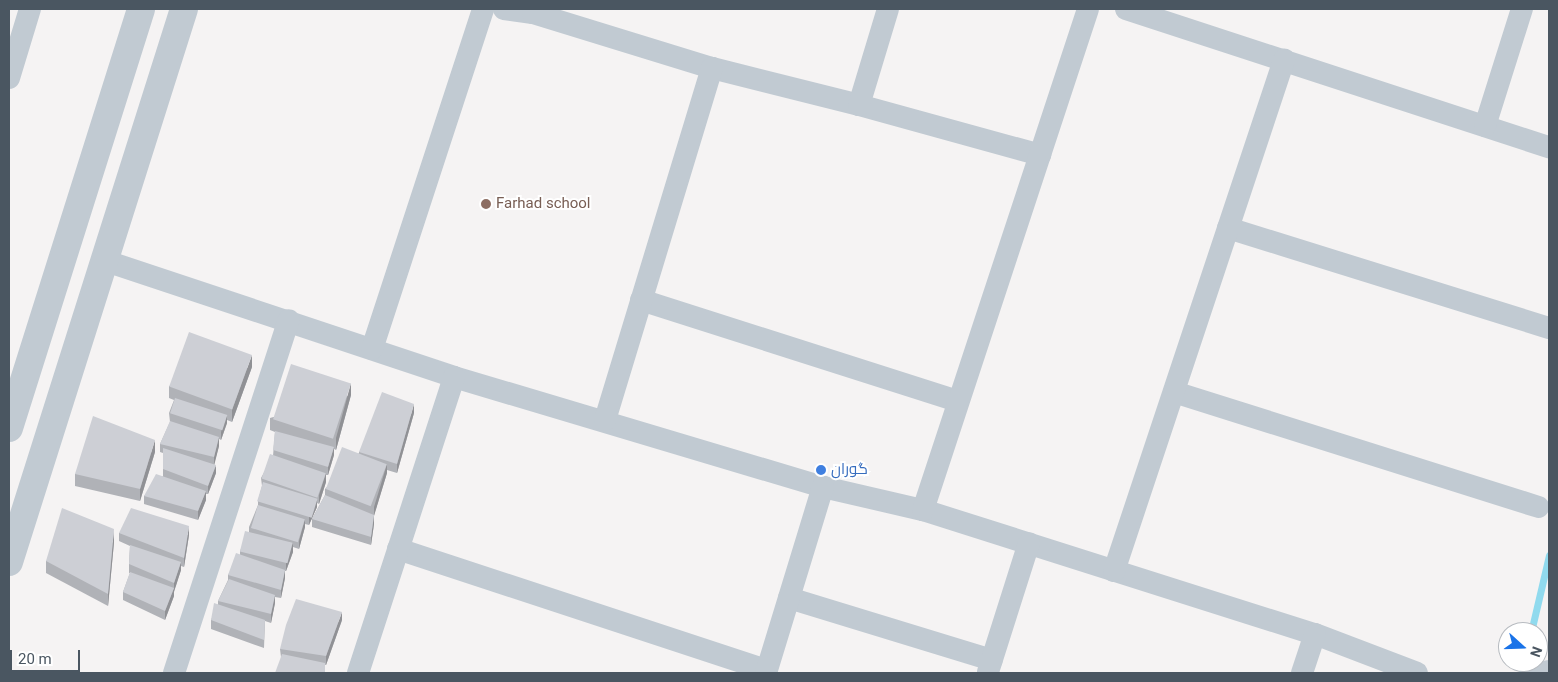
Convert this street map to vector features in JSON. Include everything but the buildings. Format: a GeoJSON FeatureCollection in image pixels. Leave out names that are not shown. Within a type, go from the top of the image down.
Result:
{"type":"FeatureCollection","features":[{"type":"Feature","properties":{"kind":"street"},"geometry":{"type":"LineString","coordinates":[[9,78],[30,9]]}},
{"type":"Feature","properties":{"kind":"street"},"geometry":{"type":"LineString","coordinates":[[11,413],[141,9]]}},
{"type":"Feature","properties":{"kind":"street"},"geometry":{"type":"LineString","coordinates":[[9,562],[184,9]]}},
{"type":"Feature","properties":{"kind":"street"},"geometry":{"type":"LineString","coordinates":[[372,349],[483,9]]}},
{"type":"Feature","properties":{"kind":"street"},"geometry":{"type":"LineString","coordinates":[[504,9],[542,11],[712,68],[859,105],[1040,155]]}},
{"type":"Feature","properties":{"kind":"street"},"geometry":{"type":"LineString","coordinates":[[859,105],[888,9]]}},
{"type":"Feature","properties":{"kind":"street"},"geometry":{"type":"LineString","coordinates":[[923,510],[1088,9]]}},
{"type":"Feature","properties":{"kind":"street"},"geometry":{"type":"LineString","coordinates":[[1126,9],[1549,147]]}},
{"type":"Feature","properties":{"kind":"street"},"geometry":{"type":"LineString","coordinates":[[1485,126],[1522,9]]}},
{"type":"Feature","properties":{"kind":"street"},"geometry":{"type":"LineString","coordinates":[[1114,571],[1284,60]]}},
{"type":"Feature","properties":{"kind":"street"},"geometry":{"type":"LineString","coordinates":[[604,420],[712,68]]}},
{"type":"Feature","properties":{"kind":"street"},"geometry":{"type":"LineString","coordinates":[[1228,228],[1549,328]]}},
{"type":"Feature","properties":{"kind":"street"},"geometry":{"type":"LineString","coordinates":[[106,260],[454,377],[604,420],[823,487],[923,510],[1029,543],[1315,634],[1417,673]]}},
{"type":"Feature","properties":{"kind":"street"},"geometry":{"type":"LineString","coordinates":[[640,300],[958,401]]}},
{"type":"Feature","properties":{"kind":"street"},"geometry":{"type":"LineString","coordinates":[[174,673],[289,320]]}},
{"type":"Feature","properties":{"kind":"street"},"geometry":{"type":"LineString","coordinates":[[358,673],[454,377]]}},
{"type":"Feature","properties":{"kind":"street"},"geometry":{"type":"LineString","coordinates":[[1174,392],[1538,507]]}},
{"type":"Feature","properties":{"kind":"street"},"geometry":{"type":"LineString","coordinates":[[398,549],[767,672],[823,487]]}},
{"type":"Feature","properties":{"kind":"street"},"geometry":{"type":"LineString","coordinates":[[789,598],[990,666],[1029,543]]}},
{"type":"Feature","properties":{"kind":"street"},"geometry":{"type":"LineString","coordinates":[[1302,673],[1315,634]]}},
{"type":"Feature","properties":{"kind":"street"},"geometry":{"type":"LineString","coordinates":[[1530,673],[1549,669]]}},
{"type":"Feature","properties":{"kind":"waterway"},"geometry":{"type":"LineString","coordinates":[[1533,622],[1549,555]]}},
{"type":"Feature","properties":{"kind":"place","name":"Farhad school"},"geometry":{"type":"Point","coordinates":[486,204]}},
{"type":"Feature","properties":{"kind":"place","name":"گوران"},"geometry":{"type":"Point","coordinates":[821,470]}}]}
